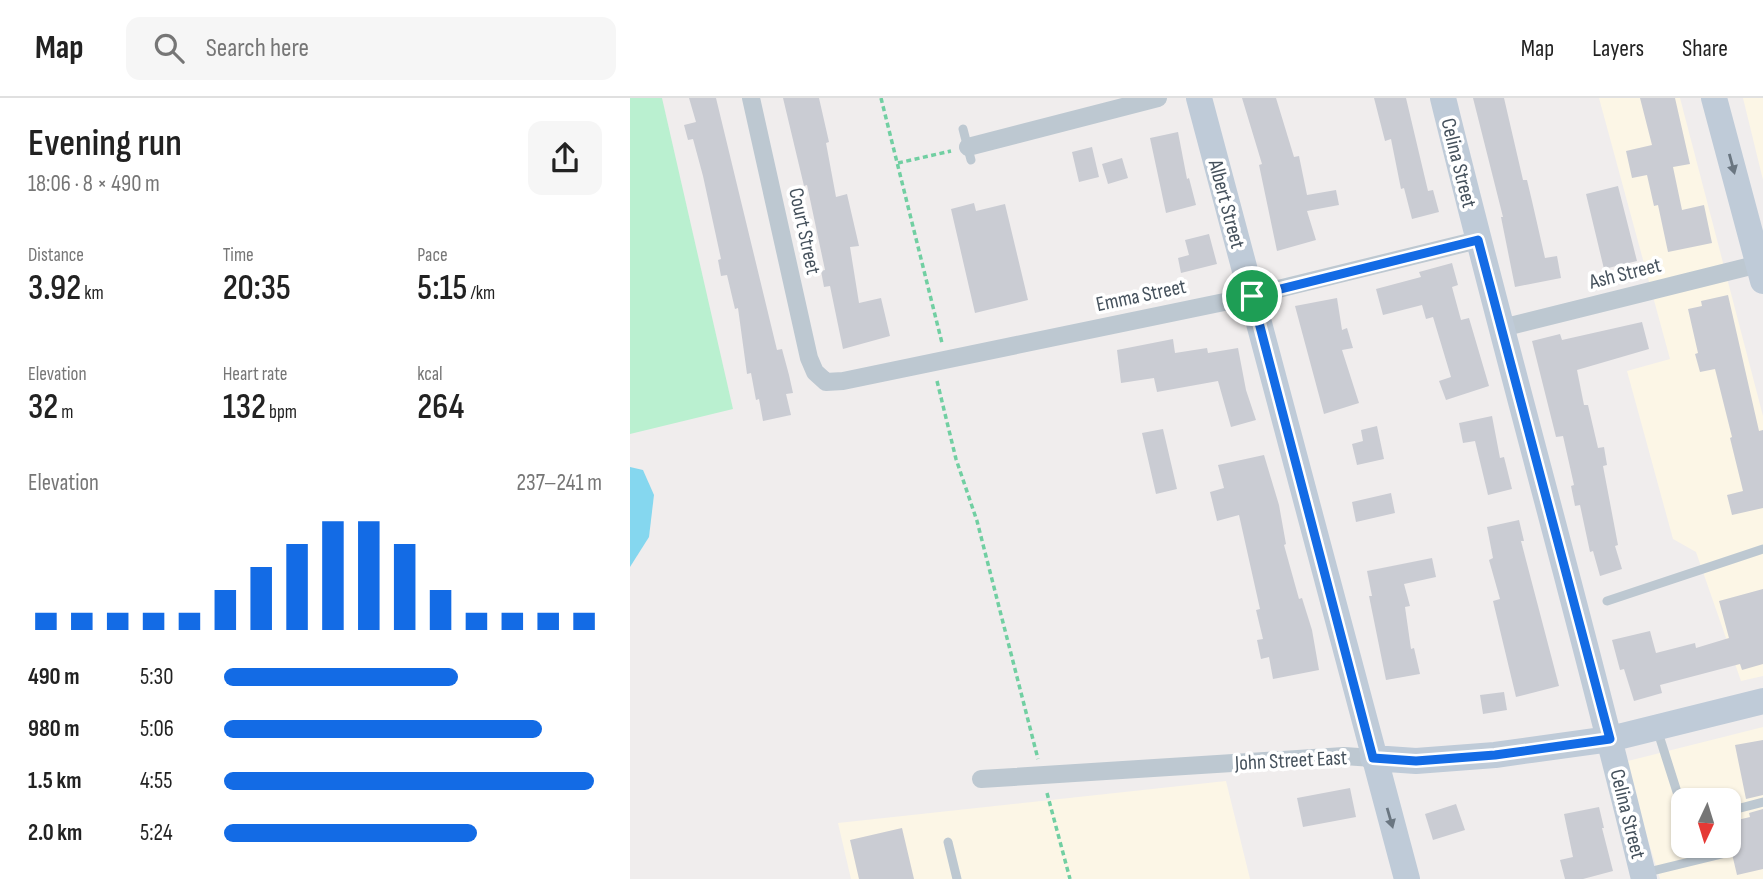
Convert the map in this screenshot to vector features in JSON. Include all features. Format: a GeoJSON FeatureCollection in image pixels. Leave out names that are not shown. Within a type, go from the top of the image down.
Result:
{"type":"FeatureCollection","features":[{"type":"Feature","properties":{"kind":"street","name":"Court Street"},"geometry":{"type":"LineString","coordinates":[[751,98],[809,358],[816,372]]}},
{"type":"Feature","properties":{"kind":"street"},"geometry":{"type":"LineString","coordinates":[[969,153],[1158,98]]}},
{"type":"Feature","properties":{"kind":"street","name":"Albert Street"},"geometry":{"type":"LineString","coordinates":[[1199,98],[1407,879]]}},
{"type":"Feature","properties":{"kind":"street","name":"Celina Street"},"geometry":{"type":"LineString","coordinates":[[1443,98],[1610,739],[1643,876]]}},
{"type":"Feature","properties":{"kind":"street"},"geometry":{"type":"LineString","coordinates":[[1714,98],[1761,273]]}},
{"type":"Feature","properties":{"kind":"street","name":"Emma Street"},"geometry":{"type":"LineString","coordinates":[[816,372],[826,382],[843,381],[1252,296],[1478,240]]}},
{"type":"Feature","properties":{"kind":"street","name":"Ash Street"},"geometry":{"type":"LineString","coordinates":[[1502,328],[1761,273]]}},
{"type":"Feature","properties":{"kind":"street","name":"John Street East"},"geometry":{"type":"LineString","coordinates":[[981,779],[1336,756],[1416,761],[1495,755],[1610,739],[1763,701]]}},
{"type":"Feature","properties":{"kind":"lane"},"geometry":{"type":"LineString","coordinates":[[963,128],[969,153]]}},
{"type":"Feature","properties":{"kind":"lane"},"geometry":{"type":"LineString","coordinates":[[1606,601],[1763,549]]}},
{"type":"Feature","properties":{"kind":"lane"},"geometry":{"type":"LineString","coordinates":[[1657,727],[1676,788]]}},
{"type":"Feature","properties":{"kind":"lane"},"geometry":{"type":"LineString","coordinates":[[1741,808],[1763,802]]}},
{"type":"Feature","properties":{"kind":"lane"},"geometry":{"type":"LineString","coordinates":[[948,842],[957,879]]}},
{"type":"Feature","properties":{"kind":"lane"},"geometry":{"type":"LineString","coordinates":[[1643,876],[1708,858]]}},
{"type":"Feature","properties":{"kind":"path"},"geometry":{"type":"LineString","coordinates":[[881,98],[944,348]]}},
{"type":"Feature","properties":{"kind":"path"},"geometry":{"type":"LineString","coordinates":[[898,163],[969,153]]}},
{"type":"Feature","properties":{"kind":"path"},"geometry":{"type":"LineString","coordinates":[[935,376],[956,459],[977,521],[1038,760]]}},
{"type":"Feature","properties":{"kind":"path"},"geometry":{"type":"LineString","coordinates":[[1047,793],[1070,879]]}},
{"type":"Feature","properties":{"kind":"shaded area"},"geometry":{"type":"Polygon","coordinates":[[[1599,98],[1680,98],[1763,416],[1763,676],[1741,681],[1696,552],[1673,539],[1627,371],[1670,359],[1599,98]]]}},
{"type":"Feature","properties":{"kind":"shaded area"},"geometry":{"type":"Polygon","coordinates":[[[1743,98],[1763,98],[1763,180],[1743,98]]]}},
{"type":"Feature","properties":{"kind":"shaded area"},"geometry":{"type":"Polygon","coordinates":[[[1763,727],[1763,879],[1660,879],[1624,762],[1763,727]]]}},
{"type":"Feature","properties":{"kind":"shaded area"},"geometry":{"type":"Polygon","coordinates":[[[1226,781],[1250,879],[851,879],[838,823],[1226,781]]]}},
{"type":"Feature","properties":{"kind":"green space"},"geometry":{"type":"Polygon","coordinates":[[[630,98],[662,98],[733,409],[630,434],[630,98]]]}},
{"type":"Feature","properties":{"kind":"water"},"geometry":{"type":"Polygon","coordinates":[[[630,467],[643,470],[654,495],[649,537],[630,567],[630,467]]]}},
{"type":"Feature","properties":{"kind":"building"},"geometry":{"type":"Polygon","coordinates":[[[689,98],[716,98],[777,350],[782,349],[789,375],[793,393],[786,394],[791,415],[763,421],[751,373],[747,374],[738,308],[735,309],[727,275],[721,276],[718,260],[721,259],[703,176],[693,139],[688,140],[684,125],[696,122],[689,98]]]}},
{"type":"Feature","properties":{"kind":"building"},"geometry":{"type":"Polygon","coordinates":[[[783,98],[819,98],[829,142],[826,143],[836,197],[847,194],[859,246],[850,247],[859,303],[881,298],[890,336],[843,349],[830,286],[824,287],[821,271],[825,270],[807,185],[804,186],[783,98]]]}},
{"type":"Feature","properties":{"kind":"building"},"geometry":{"type":"Polygon","coordinates":[[[1242,98],[1276,98],[1294,157],[1299,156],[1307,195],[1336,190],[1339,205],[1307,211],[1316,240],[1277,251],[1259,165],[1262,164],[1242,98]]]}},
{"type":"Feature","properties":{"kind":"building"},"geometry":{"type":"Polygon","coordinates":[[[1374,98],[1406,98],[1428,191],[1433,190],[1439,212],[1412,219],[1404,188],[1401,189],[1391,139],[1385,141],[1374,98]]]}},
{"type":"Feature","properties":{"kind":"building"},"geometry":{"type":"Polygon","coordinates":[[[1473,98],[1504,98],[1545,258],[1557,256],[1561,278],[1515,287],[1503,217],[1473,98]]]}},
{"type":"Feature","properties":{"kind":"building"},"geometry":{"type":"Polygon","coordinates":[[[1640,98],[1675,98],[1690,164],[1673,167],[1682,210],[1704,205],[1712,243],[1668,252],[1658,205],[1654,206],[1647,175],[1632,178],[1626,151],[1652,145],[1640,98]]]}},
{"type":"Feature","properties":{"kind":"building"},"geometry":{"type":"Polygon","coordinates":[[[1178,132],[1187,179],[1189,178],[1196,205],[1166,213],[1150,138],[1178,132]]]}},
{"type":"Feature","properties":{"kind":"building"},"geometry":{"type":"Polygon","coordinates":[[[1092,147],[1099,177],[1079,182],[1072,152],[1092,147]]]}},
{"type":"Feature","properties":{"kind":"building"},"geometry":{"type":"Polygon","coordinates":[[[1122,158],[1128,178],[1108,184],[1102,164],[1122,158]]]}},
{"type":"Feature","properties":{"kind":"building"},"geometry":{"type":"Polygon","coordinates":[[[1618,186],[1637,261],[1604,269],[1586,194],[1618,186]]]}},
{"type":"Feature","properties":{"kind":"building"},"geometry":{"type":"Polygon","coordinates":[[[974,203],[976,211],[1005,204],[1028,300],[975,313],[951,209],[974,203]]]}},
{"type":"Feature","properties":{"kind":"building"},"geometry":{"type":"Polygon","coordinates":[[[1209,234],[1217,264],[1181,273],[1178,258],[1189,255],[1185,240],[1209,234]]]}},
{"type":"Feature","properties":{"kind":"building"},"geometry":{"type":"Polygon","coordinates":[[[1452,263],[1458,285],[1452,287],[1461,320],[1469,318],[1489,386],[1446,400],[1439,381],[1451,377],[1433,317],[1426,319],[1422,305],[1383,315],[1376,289],[1421,277],[1419,272],[1452,263]]]}},
{"type":"Feature","properties":{"kind":"building"},"geometry":{"type":"Polygon","coordinates":[[[1728,295],[1759,431],[1763,430],[1763,508],[1732,515],[1727,495],[1743,491],[1730,438],[1732,437],[1715,369],[1700,372],[1688,309],[1702,306],[1701,301],[1728,295]]]}},
{"type":"Feature","properties":{"kind":"building"},"geometry":{"type":"Polygon","coordinates":[[[1337,298],[1342,330],[1347,328],[1353,348],[1342,350],[1359,403],[1324,414],[1295,306],[1337,298]]]}},
{"type":"Feature","properties":{"kind":"building"},"geometry":{"type":"Polygon","coordinates":[[[1642,322],[1649,349],[1577,370],[1584,405],[1588,405],[1598,448],[1604,447],[1607,465],[1603,466],[1618,545],[1615,546],[1622,569],[1600,576],[1593,551],[1590,552],[1580,505],[1575,506],[1571,486],[1574,485],[1563,436],[1556,437],[1532,341],[1560,334],[1562,340],[1642,322]]]}},
{"type":"Feature","properties":{"kind":"building"},"geometry":{"type":"Polygon","coordinates":[[[1173,339],[1175,353],[1207,348],[1208,353],[1238,348],[1246,390],[1256,420],[1231,427],[1218,381],[1157,392],[1154,378],[1121,383],[1117,350],[1173,339]]]}},
{"type":"Feature","properties":{"kind":"building"},"geometry":{"type":"Polygon","coordinates":[[[1492,416],[1500,458],[1504,457],[1512,489],[1488,495],[1475,441],[1463,443],[1459,423],[1492,416]]]}},
{"type":"Feature","properties":{"kind":"building"},"geometry":{"type":"Polygon","coordinates":[[[1377,426],[1384,459],[1357,465],[1352,444],[1363,441],[1361,430],[1377,426]]]}},
{"type":"Feature","properties":{"kind":"building"},"geometry":{"type":"Polygon","coordinates":[[[1163,429],[1177,489],[1156,494],[1142,433],[1163,429]]]}},
{"type":"Feature","properties":{"kind":"building"},"geometry":{"type":"Polygon","coordinates":[[[1264,455],[1279,505],[1286,544],[1284,545],[1299,599],[1302,598],[1312,630],[1319,670],[1273,679],[1269,657],[1261,659],[1257,640],[1263,639],[1256,610],[1260,609],[1239,515],[1217,521],[1210,492],[1224,488],[1218,465],[1264,455]]]}},
{"type":"Feature","properties":{"kind":"building"},"geometry":{"type":"Polygon","coordinates":[[[1391,493],[1395,513],[1356,522],[1352,502],[1391,493]]]}},
{"type":"Feature","properties":{"kind":"building"},"geometry":{"type":"Polygon","coordinates":[[[1519,520],[1524,541],[1521,541],[1559,686],[1516,697],[1493,601],[1500,599],[1489,560],[1493,558],[1487,527],[1519,520]]]}},
{"type":"Feature","properties":{"kind":"building"},"geometry":{"type":"Polygon","coordinates":[[[1432,558],[1436,577],[1404,584],[1410,606],[1405,607],[1411,649],[1414,648],[1420,674],[1386,680],[1369,596],[1372,596],[1367,571],[1432,558]]]}},
{"type":"Feature","properties":{"kind":"building"},"geometry":{"type":"Polygon","coordinates":[[[1763,589],[1763,664],[1742,670],[1740,664],[1660,685],[1662,693],[1634,701],[1624,669],[1620,670],[1612,640],[1650,631],[1656,653],[1695,643],[1696,648],[1729,638],[1719,601],[1763,589]]]}},
{"type":"Feature","properties":{"kind":"building"},"geometry":{"type":"Polygon","coordinates":[[[1504,692],[1507,710],[1483,714],[1480,695],[1504,692]]]}},
{"type":"Feature","properties":{"kind":"building"},"geometry":{"type":"Polygon","coordinates":[[[1763,740],[1763,795],[1746,799],[1735,745],[1763,740]]]}},
{"type":"Feature","properties":{"kind":"building"},"geometry":{"type":"Polygon","coordinates":[[[1350,788],[1356,817],[1303,827],[1297,798],[1350,788]]]}},
{"type":"Feature","properties":{"kind":"building"},"geometry":{"type":"Polygon","coordinates":[[[1456,804],[1465,830],[1433,840],[1425,814],[1456,804]]]}},
{"type":"Feature","properties":{"kind":"building"},"geometry":{"type":"Polygon","coordinates":[[[1599,807],[1613,871],[1583,879],[1565,879],[1560,860],[1573,857],[1564,814],[1599,807]]]}},
{"type":"Feature","properties":{"kind":"building"},"geometry":{"type":"Polygon","coordinates":[[[1763,809],[1763,869],[1737,875],[1733,858],[1741,858],[1741,819],[1750,817],[1749,813],[1763,809]]]}},
{"type":"Feature","properties":{"kind":"building"},"geometry":{"type":"Polygon","coordinates":[[[902,828],[914,879],[859,879],[850,840],[902,828]]]}},
{"type":"Feature","properties":{"kind":"route"},"geometry":{"type":"LineString","coordinates":[[1478,240],[1610,739],[1495,755],[1416,761],[1373,758],[1252,296],[1478,240]]}}]}
